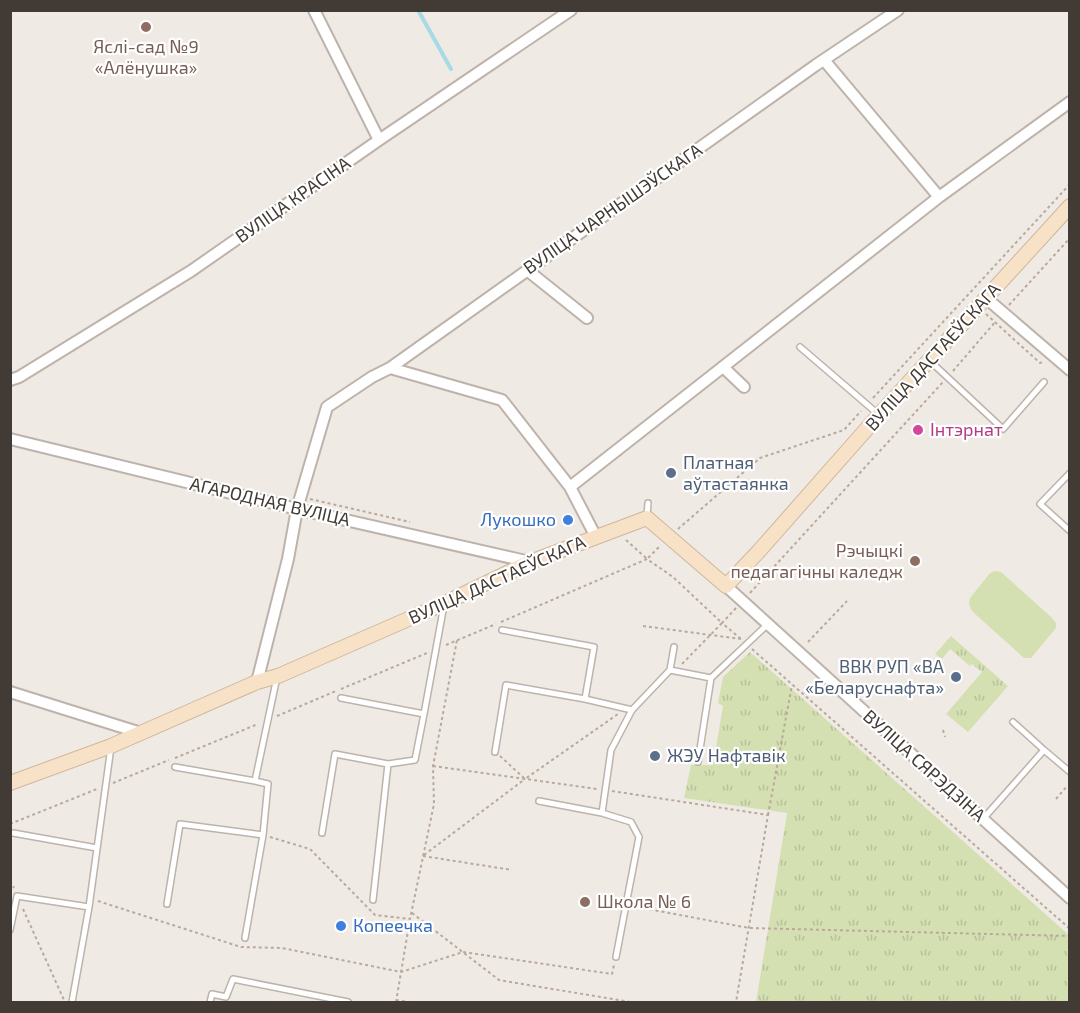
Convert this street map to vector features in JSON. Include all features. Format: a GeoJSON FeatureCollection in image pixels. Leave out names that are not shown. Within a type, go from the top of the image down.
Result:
{"type":"FeatureCollection","features":[{"type":"Feature","properties":{"kind":"street"},"geometry":{"type":"LineString","coordinates":[[315,10],[379,140]]}},
{"type":"Feature","properties":{"kind":"street","name":"ВУЛІЦА КРАСІНА"},"geometry":{"type":"LineString","coordinates":[[10,380],[19,377],[191,271],[571,10]]}},
{"type":"Feature","properties":{"kind":"street","name":"ВУЛІЦА ЧАРНЫШЭЎСКАГА"},"geometry":{"type":"LineString","coordinates":[[301,497],[327,407],[372,377],[390,368],[898,10]]}},
{"type":"Feature","properties":{"kind":"street"},"geometry":{"type":"LineString","coordinates":[[824,60],[939,197]]}},
{"type":"Feature","properties":{"kind":"street"},"geometry":{"type":"LineString","coordinates":[[570,487],[939,197],[1070,102]]}},
{"type":"Feature","properties":{"kind":"street","name":"ВУЛІЦА ДАСТАЕЎСКАГА"},"geometry":{"type":"LineString","coordinates":[[726,586],[1070,206]]}},
{"type":"Feature","properties":{"kind":"street"},"geometry":{"type":"LineString","coordinates":[[527,270],[587,318]]}},
{"type":"Feature","properties":{"kind":"street"},"geometry":{"type":"LineString","coordinates":[[986,298],[1070,370]]}},
{"type":"Feature","properties":{"kind":"street"},"geometry":{"type":"LineString","coordinates":[[723,367],[744,387]]}},
{"type":"Feature","properties":{"kind":"street"},"geometry":{"type":"LineString","coordinates":[[390,368],[502,400],[570,487],[596,537]]}},
{"type":"Feature","properties":{"kind":"street","name":"АГАРОДНАЯ ВУЛІЦА"},"geometry":{"type":"LineString","coordinates":[[10,439],[297,509],[530,562]]}},
{"type":"Feature","properties":{"kind":"street"},"geometry":{"type":"LineString","coordinates":[[257,682],[301,497]]}},
{"type":"Feature","properties":{"kind":"street"},"geometry":{"type":"LineString","coordinates":[[647,518],[726,586]]}},
{"type":"Feature","properties":{"kind":"street","name":"ВУЛІЦА ДАСТАЕЎСКАГА"},"geometry":{"type":"LineString","coordinates":[[10,783],[111,746],[445,603],[530,562],[647,518]]}},
{"type":"Feature","properties":{"kind":"street","name":"ВУЛІЦА СЯРЭДЗІНА"},"geometry":{"type":"LineString","coordinates":[[726,586],[1070,898]]}},
{"type":"Feature","properties":{"kind":"street"},"geometry":{"type":"LineString","coordinates":[[10,692],[141,733]]}},
{"type":"Feature","properties":{"kind":"lane"},"geometry":{"type":"LineString","coordinates":[[800,347],[879,415]]}},
{"type":"Feature","properties":{"kind":"lane"},"geometry":{"type":"LineString","coordinates":[[930,361],[1003,429],[1044,382]]}},
{"type":"Feature","properties":{"kind":"lane"},"geometry":{"type":"LineString","coordinates":[[1070,473],[1040,504],[1070,531]]}},
{"type":"Feature","properties":{"kind":"lane"},"geometry":{"type":"LineString","coordinates":[[647,518],[648,503]]}},
{"type":"Feature","properties":{"kind":"lane"},"geometry":{"type":"LineString","coordinates":[[322,833],[335,754],[388,764],[416,760],[445,603]]}},
{"type":"Feature","properties":{"kind":"lane"},"geometry":{"type":"LineString","coordinates":[[698,762],[711,678],[768,624]]}},
{"type":"Feature","properties":{"kind":"lane"},"geometry":{"type":"LineString","coordinates":[[502,630],[594,647],[585,699]]}},
{"type":"Feature","properties":{"kind":"lane"},"geometry":{"type":"LineString","coordinates":[[602,813],[611,750],[632,710],[669,670],[674,646]]}},
{"type":"Feature","properties":{"kind":"lane"},"geometry":{"type":"LineString","coordinates":[[669,670],[711,678]]}},
{"type":"Feature","properties":{"kind":"lane"},"geometry":{"type":"LineString","coordinates":[[255,781],[278,675]]}},
{"type":"Feature","properties":{"kind":"lane"},"geometry":{"type":"LineString","coordinates":[[495,752],[506,686],[585,699],[632,710]]}},
{"type":"Feature","properties":{"kind":"lane"},"geometry":{"type":"LineString","coordinates":[[341,698],[424,714]]}},
{"type":"Feature","properties":{"kind":"lane"},"geometry":{"type":"LineString","coordinates":[[1013,722],[1070,772]]}},
{"type":"Feature","properties":{"kind":"lane"},"geometry":{"type":"LineString","coordinates":[[72,1002],[89,907],[111,746]]}},
{"type":"Feature","properties":{"kind":"lane"},"geometry":{"type":"LineString","coordinates":[[982,819],[1044,750]]}},
{"type":"Feature","properties":{"kind":"lane"},"geometry":{"type":"LineString","coordinates":[[374,900],[388,764]]}},
{"type":"Feature","properties":{"kind":"lane"},"geometry":{"type":"LineString","coordinates":[[175,767],[268,784],[263,836],[245,938]]}},
{"type":"Feature","properties":{"kind":"lane"},"geometry":{"type":"LineString","coordinates":[[539,801],[602,813],[631,822],[639,837],[616,957]]}},
{"type":"Feature","properties":{"kind":"lane"},"geometry":{"type":"LineString","coordinates":[[167,904],[180,824],[263,836]]}},
{"type":"Feature","properties":{"kind":"lane"},"geometry":{"type":"LineString","coordinates":[[13,833],[97,848]]}},
{"type":"Feature","properties":{"kind":"lane"},"geometry":{"type":"LineString","coordinates":[[10,930],[17,896],[89,907]]}},
{"type":"Feature","properties":{"kind":"lane"},"geometry":{"type":"LineString","coordinates":[[210,1002],[212,994],[226,997],[233,979],[348,1002]]}},
{"type":"Feature","properties":{"kind":"path"},"geometry":{"type":"LineString","coordinates":[[10,824],[268,720],[647,559],[760,458],[844,430],[1070,183]]}},
{"type":"Feature","properties":{"kind":"path"},"geometry":{"type":"LineString","coordinates":[[722,623],[947,378],[1070,238]]}},
{"type":"Feature","properties":{"kind":"path"},"geometry":{"type":"LineString","coordinates":[[301,497],[416,524]]}},
{"type":"Feature","properties":{"kind":"path"},"geometry":{"type":"LineString","coordinates":[[615,530],[647,559],[673,577],[741,639],[643,626]]}},
{"type":"Feature","properties":{"kind":"path"},"geometry":{"type":"LineString","coordinates":[[808,642],[847,601]]}},
{"type":"Feature","properties":{"kind":"path"},"geometry":{"type":"LineString","coordinates":[[409,1002],[396,1001],[411,912],[434,804],[433,766],[457,640]]}},
{"type":"Feature","properties":{"kind":"path"},"geometry":{"type":"LineString","coordinates":[[748,645],[1070,929]]}},
{"type":"Feature","properties":{"kind":"path"},"geometry":{"type":"LineString","coordinates":[[736,1002],[792,684]]}},
{"type":"Feature","properties":{"kind":"path"},"geometry":{"type":"LineString","coordinates":[[943,730],[945,737]]}},
{"type":"Feature","properties":{"kind":"path"},"geometry":{"type":"LineString","coordinates":[[433,766],[768,815]]}},
{"type":"Feature","properties":{"kind":"path"},"geometry":{"type":"LineString","coordinates":[[423,856],[525,779]]}},
{"type":"Feature","properties":{"kind":"path"},"geometry":{"type":"LineString","coordinates":[[1056,799],[1067,786]]}},
{"type":"Feature","properties":{"kind":"path"},"geometry":{"type":"LineString","coordinates":[[263,836],[310,849],[375,915],[410,919]]}},
{"type":"Feature","properties":{"kind":"path"},"geometry":{"type":"LineString","coordinates":[[423,856],[512,870]]}},
{"type":"Feature","properties":{"kind":"path"},"geometry":{"type":"LineString","coordinates":[[17,896],[65,1002]]}},
{"type":"Feature","properties":{"kind":"path"},"geometry":{"type":"LineString","coordinates":[[609,902],[749,928],[1070,936]]}},
{"type":"Feature","properties":{"kind":"path"},"geometry":{"type":"LineString","coordinates":[[411,912],[499,980],[630,1002]]}},
{"type":"Feature","properties":{"kind":"path"},"geometry":{"type":"LineString","coordinates":[[401,972],[463,952],[612,974],[616,957]]}},
{"type":"Feature","properties":{"kind":"green space"},"geometry":{"type":"Polygon","coordinates":[[[1001,572],[1056,623],[1056,628],[1031,658],[1024,658],[970,608],[970,598],[990,573],[1001,572]]]}},
{"type":"Feature","properties":{"kind":"green space"},"geometry":{"type":"Polygon","coordinates":[[[951,636],[1008,686],[968,732],[946,714],[982,672],[972,664],[970,666],[950,649],[942,659],[935,654],[951,636]]]}},
{"type":"Feature","properties":{"kind":"green space"},"geometry":{"type":"Polygon","coordinates":[[[750,652],[1069,935],[1069,1002],[756,1002],[787,813],[684,798],[691,765],[713,765],[723,706],[718,703],[723,677],[750,652]]]}},
{"type":"Feature","properties":{"kind":"waterway"},"geometry":{"type":"LineString","coordinates":[[418,10],[451,69]]}},
{"type":"Feature","properties":{"kind":"place","name":"Яслі-сад №9 «Алёнушка»"},"geometry":{"type":"Point","coordinates":[146,27]}},
{"type":"Feature","properties":{"kind":"place","name":"Інтэрнат"},"geometry":{"type":"Point","coordinates":[918,430]}},
{"type":"Feature","properties":{"kind":"place","name":"Платная аўтастаянка"},"geometry":{"type":"Point","coordinates":[671,473]}},
{"type":"Feature","properties":{"kind":"place","name":"Лукошко"},"geometry":{"type":"Point","coordinates":[568,520]}},
{"type":"Feature","properties":{"kind":"place","name":"Рэчыцкі педагагічны каледж"},"geometry":{"type":"Point","coordinates":[915,561]}},
{"type":"Feature","properties":{"kind":"place","name":"ВВК РУП «ВА «Беларуснафта»"},"geometry":{"type":"Point","coordinates":[956,677]}},
{"type":"Feature","properties":{"kind":"place","name":"ЖЭУ Нафтавік"},"geometry":{"type":"Point","coordinates":[655,756]}},
{"type":"Feature","properties":{"kind":"place","name":"Школа № 6"},"geometry":{"type":"Point","coordinates":[585,902]}},
{"type":"Feature","properties":{"kind":"place","name":"Копеечка"},"geometry":{"type":"Point","coordinates":[341,926]}}]}
